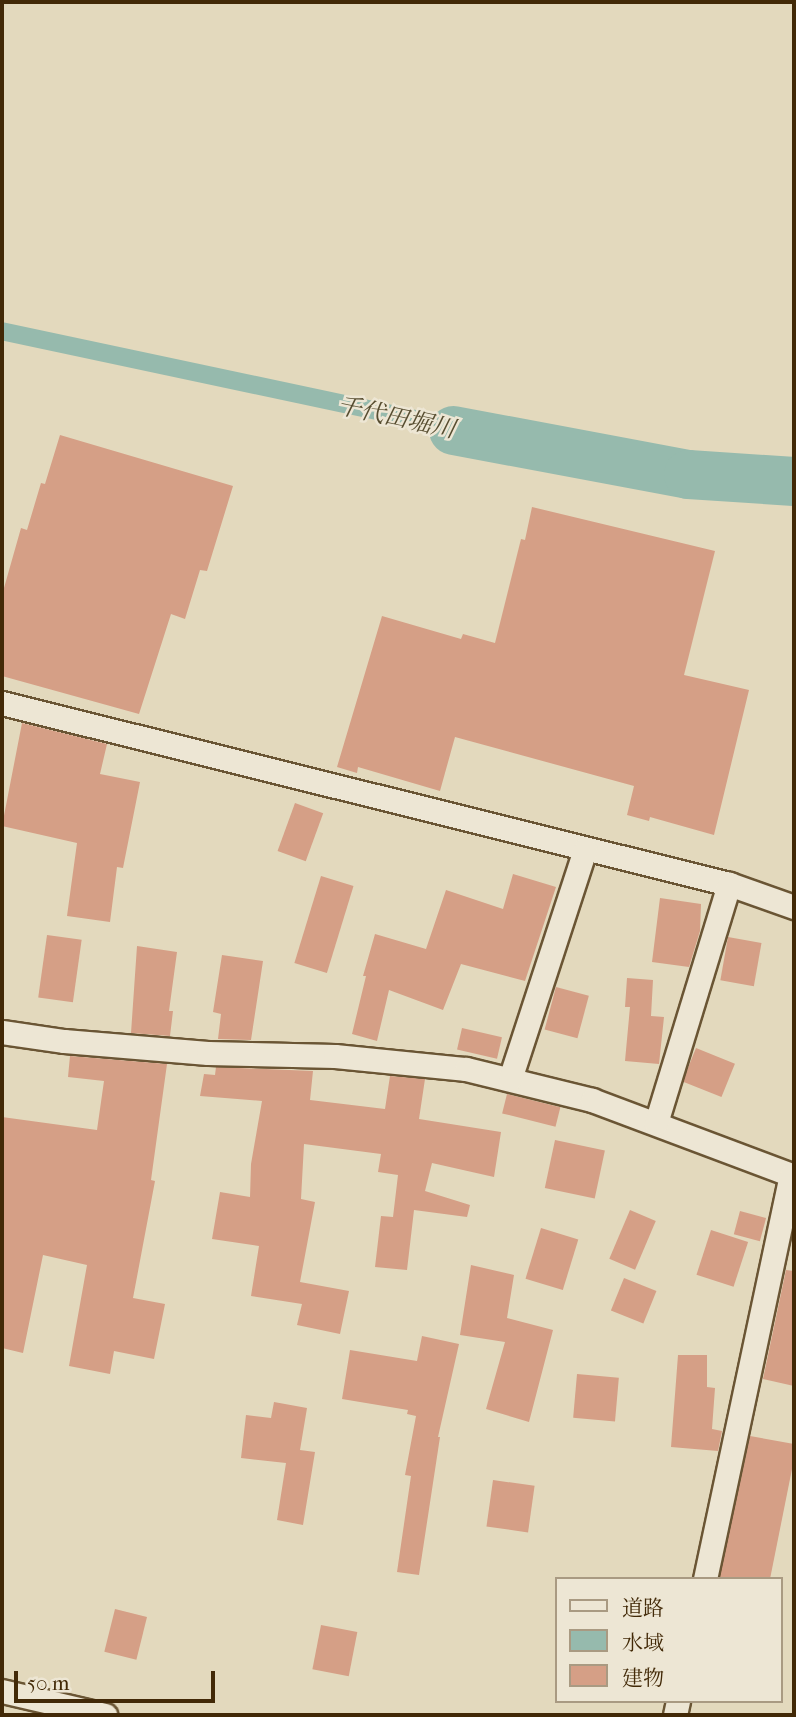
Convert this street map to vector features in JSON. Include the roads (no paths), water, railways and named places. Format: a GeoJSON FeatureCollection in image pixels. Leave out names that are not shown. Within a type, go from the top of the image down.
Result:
{"type":"FeatureCollection","features":[{"type":"Feature","properties":{"kind":"street"},"geometry":{"type":"LineString","coordinates":[[2,703],[729,884],[794,907]]}},
{"type":"Feature","properties":{"kind":"street"},"geometry":{"type":"LineString","coordinates":[[510,1079],[585,849]]}},
{"type":"Feature","properties":{"kind":"street"},"geometry":{"type":"LineString","coordinates":[[656,1124],[729,884]]}},
{"type":"Feature","properties":{"kind":"street"},"geometry":{"type":"LineString","coordinates":[[2,1032],[64,1041],[208,1053],[335,1056],[466,1069],[592,1100],[793,1176],[705,1577]]}},
{"type":"Feature","properties":{"kind":"street"},"geometry":{"type":"LineString","coordinates":[[2,1691],[105,1715]]}},
{"type":"Feature","properties":{"kind":"water"},"geometry":{"type":"Polygon","coordinates":[[[2,322],[519,432],[516,450],[2,340],[2,322]]]}},
{"type":"Feature","properties":{"kind":"waterway","name":"千代田堀川"},"geometry":{"type":"LineString","coordinates":[[453,430],[688,474],[794,481]]}}]}
